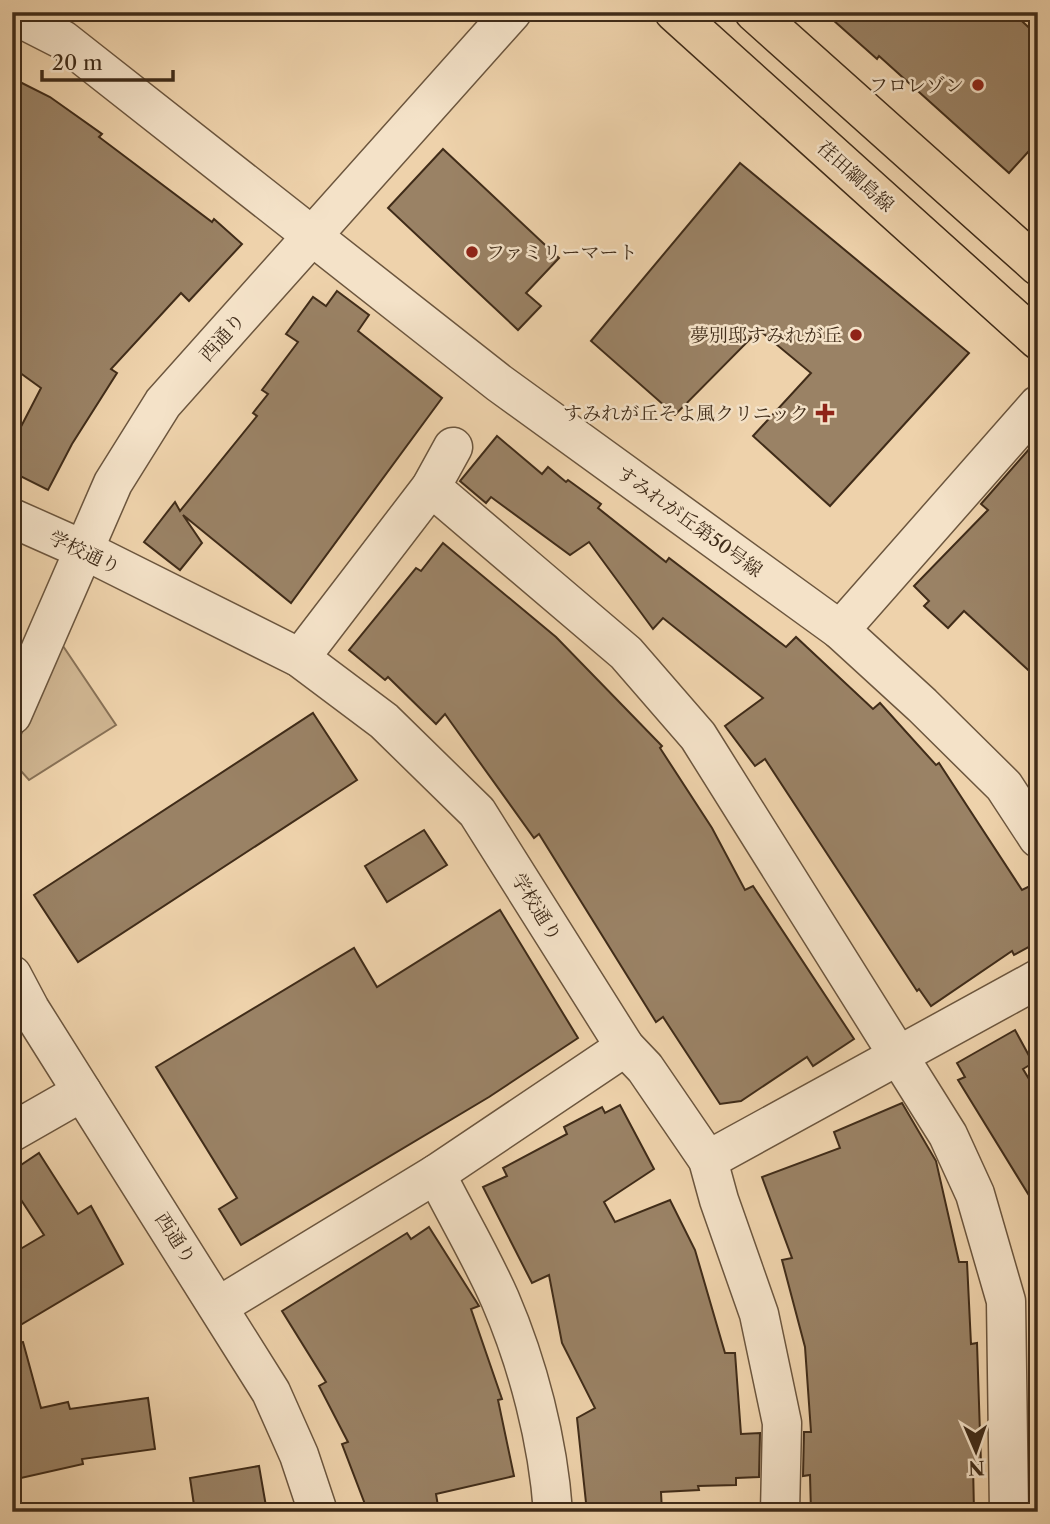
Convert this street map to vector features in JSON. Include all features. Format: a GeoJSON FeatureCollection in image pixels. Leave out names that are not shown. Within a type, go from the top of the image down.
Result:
{"type":"FeatureCollection","features":[{"type":"Feature","properties":{"kind":"main road","name":"荏田綱島線"},"geometry":{"type":"LineString","coordinates":[[674,12],[1038,340]]}},
{"type":"Feature","properties":{"kind":"main road"},"geometry":{"type":"LineString","coordinates":[[754,12],[1038,266]]}},
{"type":"Feature","properties":{"kind":"street","name":"西通り"},"geometry":{"type":"LineString","coordinates":[[12,715],[119,473],[163,403],[512,12]]}},
{"type":"Feature","properties":{"kind":"street","name":"すみれが丘第50号線"},"geometry":{"type":"LineString","coordinates":[[12,14],[64,40],[499,383],[840,630],[922,705],[1004,786],[1038,838]]}},
{"type":"Feature","properties":{"kind":"street"},"geometry":{"type":"LineString","coordinates":[[840,630],[1038,405]]}},
{"type":"Feature","properties":{"kind":"street"},"geometry":{"type":"LineString","coordinates":[[300,658],[430,487],[453,447]]}},
{"type":"Feature","properties":{"kind":"street"},"geometry":{"type":"LineString","coordinates":[[430,487],[626,653],[698,736],[900,1054],[948,1135],[975,1194],[1006,1301],[1009,1512]]}},
{"type":"Feature","properties":{"kind":"street","name":"学校通り"},"geometry":{"type":"LineString","coordinates":[[12,518],[84,550],[300,658],[384,721],[477,812],[625,1047],[645,1069],[708,1160],[759,1314],[782,1423],[780,1512]]}},
{"type":"Feature","properties":{"kind":"street","name":"西通り"},"geometry":{"type":"LineString","coordinates":[[12,975],[30,1009],[271,1392],[299,1455],[318,1512]]}},
{"type":"Feature","properties":{"kind":"street"},"geometry":{"type":"LineString","coordinates":[[708,1160],[1038,979]]}},
{"type":"Feature","properties":{"kind":"street"},"geometry":{"type":"LineString","coordinates":[[219,1306],[436,1174],[625,1047]]}},
{"type":"Feature","properties":{"kind":"street"},"geometry":{"type":"LineString","coordinates":[[12,1132],[82,1092]]}},
{"type":"Feature","properties":{"kind":"street"},"geometry":{"type":"LineString","coordinates":[[436,1174],[500,1299],[508,1322],[541,1430],[553,1512]]}},
{"type":"Feature","properties":{"kind":"shaded area"},"geometry":{"type":"Polygon","coordinates":[[[61,643],[116,725],[29,780],[12,761],[12,755],[61,643]]]}},
{"type":"Feature","properties":{"kind":"building"},"geometry":{"type":"Polygon","coordinates":[[[824,12],[1012,12],[1038,36],[1038,141],[1009,173],[879,56],[877,59],[824,12]]]}},
{"type":"Feature","properties":{"kind":"building"},"geometry":{"type":"Polygon","coordinates":[[[12,78],[50,97],[102,134],[99,137],[212,222],[214,219],[242,244],[189,301],[181,293],[111,369],[117,373],[72,444],[48,490],[12,472],[12,444],[41,388],[12,367],[12,78]]]}},
{"type":"Feature","properties":{"kind":"building"},"geometry":{"type":"Polygon","coordinates":[[[443,149],[559,258],[526,293],[541,306],[518,330],[388,208],[443,149]]]}},
{"type":"Feature","properties":{"kind":"building","name":"夢別邸すみれが丘"},"geometry":{"type":"Polygon","coordinates":[[[740,163],[969,353],[830,506],[753,436],[811,373],[759,330],[675,415],[591,341],[740,163]]]}},
{"type":"Feature","properties":{"kind":"building"},"geometry":{"type":"Polygon","coordinates":[[[337,291],[369,315],[358,331],[442,398],[291,603],[183,515],[202,543],[180,570],[144,542],[175,502],[180,511],[257,416],[253,413],[268,394],[262,390],[298,342],[286,334],[313,297],[326,306],[337,291]]]}},
{"type":"Feature","properties":{"kind":"building"},"geometry":{"type":"Polygon","coordinates":[[[497,436],[542,474],[548,467],[601,504],[598,508],[666,562],[669,558],[786,647],[796,637],[873,709],[880,703],[936,765],[939,763],[1022,890],[1038,882],[1038,942],[1014,955],[1012,951],[931,1006],[919,989],[917,991],[765,759],[755,766],[725,726],[763,698],[663,618],[653,629],[589,542],[570,555],[491,497],[486,503],[460,481],[497,436]]]}},
{"type":"Feature","properties":{"kind":"building"},"geometry":{"type":"Polygon","coordinates":[[[1038,439],[1038,679],[964,611],[948,628],[924,606],[929,601],[914,586],[988,510],[981,504],[1038,439]]]}},
{"type":"Feature","properties":{"kind":"building"},"geometry":{"type":"Polygon","coordinates":[[[443,543],[556,637],[662,746],[660,748],[712,828],[745,890],[753,886],[854,1039],[813,1066],[807,1057],[741,1101],[720,1104],[663,1017],[656,1022],[539,834],[534,838],[445,714],[436,724],[388,677],[385,680],[349,650],[416,568],[421,571],[443,543]]]}},
{"type":"Feature","properties":{"kind":"building"},"geometry":{"type":"Polygon","coordinates":[[[313,713],[357,780],[78,962],[34,895],[313,713]]]}},
{"type":"Feature","properties":{"kind":"building"},"geometry":{"type":"Polygon","coordinates":[[[424,830],[447,865],[387,902],[365,866],[424,830]]]}},
{"type":"Feature","properties":{"kind":"building"},"geometry":{"type":"Polygon","coordinates":[[[500,910],[578,1038],[489,1097],[241,1245],[219,1209],[237,1198],[156,1067],[354,948],[377,987],[500,910]]]}},
{"type":"Feature","properties":{"kind":"building"},"geometry":{"type":"Polygon","coordinates":[[[1015,1030],[1033,1063],[1023,1069],[1038,1094],[1038,1210],[958,1080],[965,1077],[957,1063],[1015,1030]]]}},
{"type":"Feature","properties":{"kind":"building"},"geometry":{"type":"Polygon","coordinates":[[[902,1103],[936,1161],[959,1262],[967,1262],[971,1344],[977,1343],[981,1464],[973,1464],[974,1512],[811,1512],[810,1475],[803,1476],[804,1432],[811,1432],[805,1347],[782,1260],[792,1258],[762,1177],[840,1148],[834,1132],[902,1103]]]}},
{"type":"Feature","properties":{"kind":"building"},"geometry":{"type":"Polygon","coordinates":[[[620,1105],[654,1169],[604,1202],[615,1222],[670,1200],[695,1250],[725,1353],[735,1353],[741,1434],[760,1433],[759,1477],[736,1478],[736,1485],[698,1486],[699,1490],[661,1492],[662,1512],[587,1512],[577,1418],[595,1408],[562,1343],[549,1275],[532,1283],[483,1187],[507,1176],[503,1168],[567,1134],[564,1127],[602,1107],[605,1113],[620,1105]]]}},
{"type":"Feature","properties":{"kind":"building"},"geometry":{"type":"Polygon","coordinates":[[[39,1153],[78,1214],[91,1206],[123,1264],[12,1330],[12,1254],[44,1235],[12,1186],[12,1171],[39,1153]]]}},
{"type":"Feature","properties":{"kind":"building"},"geometry":{"type":"Polygon","coordinates":[[[429,1227],[479,1306],[471,1309],[502,1399],[498,1400],[514,1476],[436,1494],[439,1512],[368,1512],[342,1444],[348,1442],[319,1386],[326,1382],[282,1311],[407,1233],[411,1239],[429,1227]]]}},
{"type":"Feature","properties":{"kind":"building"},"geometry":{"type":"Polygon","coordinates":[[[23,1342],[41,1408],[68,1402],[70,1409],[148,1398],[155,1449],[82,1459],[83,1464],[12,1480],[12,1343],[23,1342]]]}},
{"type":"Feature","properties":{"kind":"building"},"geometry":{"type":"Polygon","coordinates":[[[259,1466],[267,1512],[195,1512],[190,1478],[259,1466]]]}},
{"type":"Feature","properties":{"kind":"place","name":"フロレゾン"},"geometry":{"type":"Point","coordinates":[978,85]}},
{"type":"Feature","properties":{"kind":"place","name":"ファミリーマート"},"geometry":{"type":"Point","coordinates":[472,252]}},
{"type":"Feature","properties":{"kind":"place","name":"夢別邸すみれが丘"},"geometry":{"type":"Point","coordinates":[856,335]}},
{"type":"Feature","properties":{"kind":"place","name":"すみれが丘そよ風クリニック"},"geometry":{"type":"Point","coordinates":[825,413]}}]}
